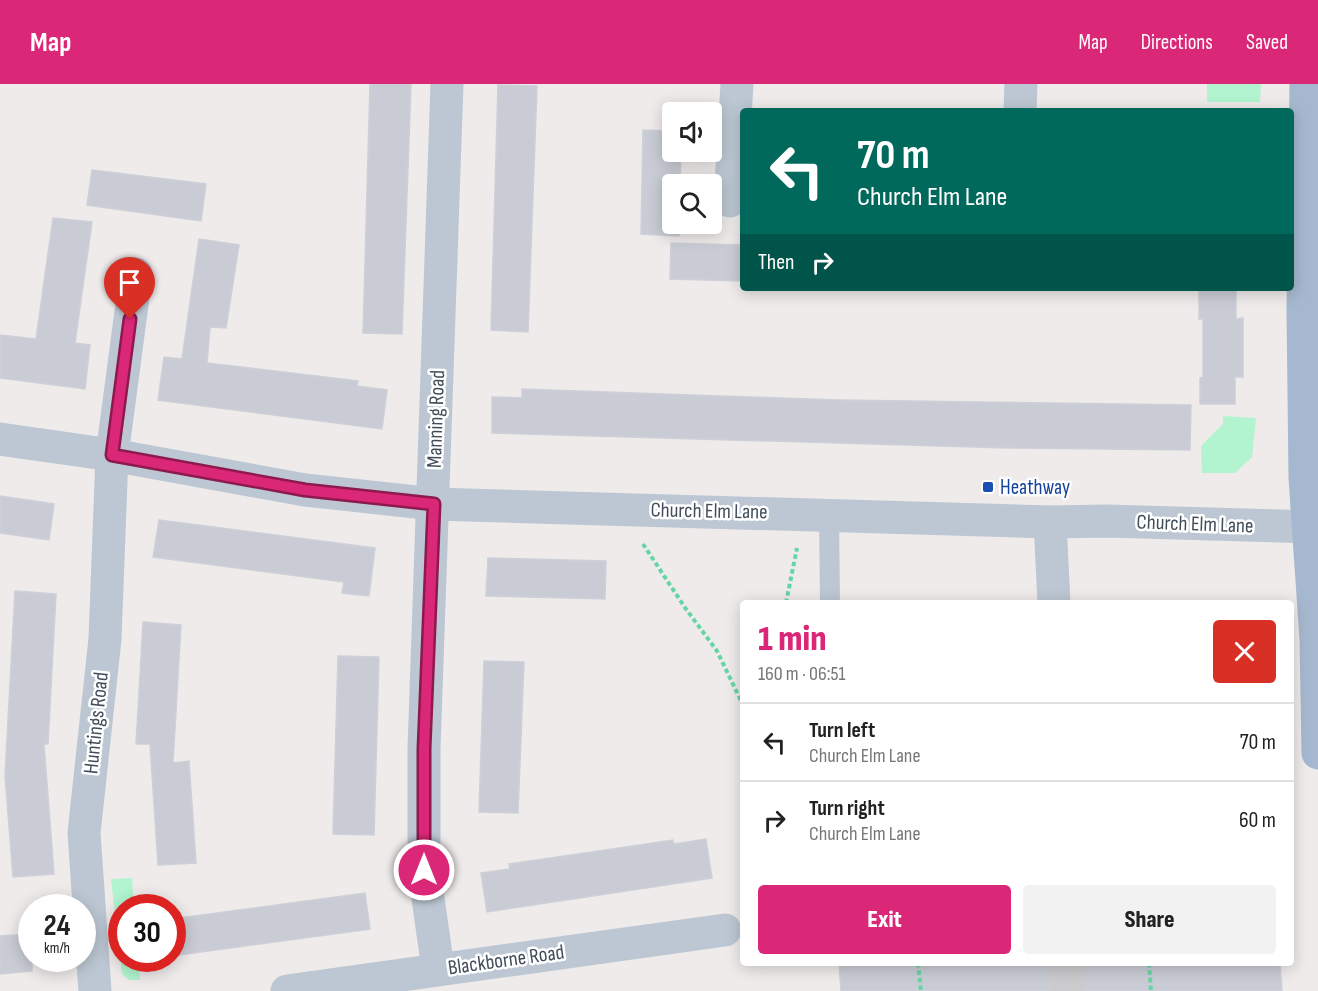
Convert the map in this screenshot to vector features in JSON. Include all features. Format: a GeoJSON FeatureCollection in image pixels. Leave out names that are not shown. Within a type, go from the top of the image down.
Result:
{"type":"FeatureCollection","features":[{"type":"Feature","properties":{"kind":"main road"},"geometry":{"type":"LineString","coordinates":[[1306,84],[1303,309],[1305,478],[1315,527],[1312,602],[1316,639],[1318,753]]}},
{"type":"Feature","properties":{"kind":"street","name":"Manning Road"},"geometry":{"type":"LineString","coordinates":[[438,969],[424,870],[424,749],[447,84]]}},
{"type":"Feature","properties":{"kind":"street"},"geometry":{"type":"LineString","coordinates":[[730,201],[737,84]]}},
{"type":"Feature","properties":{"kind":"street"},"geometry":{"type":"LineString","coordinates":[[1020,108],[1021,84]]}},
{"type":"Feature","properties":{"kind":"street"},"geometry":{"type":"LineString","coordinates":[[112,455],[136,274]]}},
{"type":"Feature","properties":{"kind":"street","name":"Church Elm Lane"},"geometry":{"type":"LineString","coordinates":[[0,439],[112,455],[305,490],[434,504],[1050,522],[1107,521],[1315,527]]}},
{"type":"Feature","properties":{"kind":"street","name":"Huntings Road"},"geometry":{"type":"LineString","coordinates":[[95,991],[84,833],[105,639],[112,455]]}},
{"type":"Feature","properties":{"kind":"street"},"geometry":{"type":"LineString","coordinates":[[1050,522],[1053,600]]}},
{"type":"Feature","properties":{"kind":"street","name":"Blackborne Road"},"geometry":{"type":"LineString","coordinates":[[287,991],[725,930]]}},
{"type":"Feature","properties":{"kind":"lane"},"geometry":{"type":"LineString","coordinates":[[818,514],[830,600]]}},
{"type":"Feature","properties":{"kind":"path"},"geometry":{"type":"LineString","coordinates":[[640,510],[643,544],[717,651],[740,699]]}},
{"type":"Feature","properties":{"kind":"path"},"geometry":{"type":"LineString","coordinates":[[787,600],[798,541],[818,514]]}},
{"type":"Feature","properties":{"kind":"path"},"geometry":{"type":"LineString","coordinates":[[918,966],[921,991]]}},
{"type":"Feature","properties":{"kind":"path"},"geometry":{"type":"LineString","coordinates":[[1149,966],[1151,991]]}},
{"type":"Feature","properties":{"kind":"green space"},"geometry":{"type":"Polygon","coordinates":[[[1207,84],[1261,84],[1260,102],[1207,102],[1207,84]]]}},
{"type":"Feature","properties":{"kind":"green space"},"geometry":{"type":"Polygon","coordinates":[[[1223,416],[1256,418],[1252,457],[1235,473],[1202,473],[1201,446],[1223,424],[1223,416]]]}},
{"type":"Feature","properties":{"kind":"green space"},"geometry":{"type":"Polygon","coordinates":[[[132,878],[133,894],[113,894],[111,879],[132,878]]]}},
{"type":"Feature","properties":{"kind":"green space"},"geometry":{"type":"Polygon","coordinates":[[[122,972],[139,972],[140,980],[129,980],[122,972]]]}},
{"type":"Feature","properties":{"kind":"building"},"geometry":{"type":"Polygon","coordinates":[[[370,84],[411,84],[402,334],[363,333],[370,84]]]}},
{"type":"Feature","properties":{"kind":"building"},"geometry":{"type":"Polygon","coordinates":[[[498,85],[537,86],[528,332],[491,330],[498,85]]]}},
{"type":"Feature","properties":{"kind":"building"},"geometry":{"type":"Polygon","coordinates":[[[643,130],[662,131],[662,162],[681,162],[680,174],[662,174],[662,234],[679,234],[679,236],[641,234],[643,130]]]}},
{"type":"Feature","properties":{"kind":"building"},"geometry":{"type":"Polygon","coordinates":[[[92,170],[206,184],[201,221],[87,205],[92,170]]]}},
{"type":"Feature","properties":{"kind":"building"},"geometry":{"type":"Polygon","coordinates":[[[53,218],[92,222],[75,343],[90,345],[85,389],[0,378],[0,335],[36,339],[53,218]]]}},
{"type":"Feature","properties":{"kind":"building"},"geometry":{"type":"Polygon","coordinates":[[[199,239],[239,245],[226,328],[210,327],[207,363],[358,381],[357,386],[387,390],[382,429],[158,400],[164,357],[182,359],[199,239]]]}},
{"type":"Feature","properties":{"kind":"building"},"geometry":{"type":"Polygon","coordinates":[[[671,243],[740,245],[740,281],[670,279],[671,243]]]}},
{"type":"Feature","properties":{"kind":"building"},"geometry":{"type":"Polygon","coordinates":[[[1199,291],[1236,291],[1236,319],[1243,318],[1243,377],[1235,377],[1235,404],[1200,404],[1200,378],[1203,377],[1203,319],[1199,319],[1199,291]]]}},
{"type":"Feature","properties":{"kind":"building"},"geometry":{"type":"Polygon","coordinates":[[[522,389],[839,400],[1191,405],[1190,450],[1007,448],[492,433],[492,397],[522,398],[522,389]]]}},
{"type":"Feature","properties":{"kind":"building"},"geometry":{"type":"Polygon","coordinates":[[[0,496],[54,504],[49,540],[0,533],[0,496]]]}},
{"type":"Feature","properties":{"kind":"building"},"geometry":{"type":"Polygon","coordinates":[[[159,520],[375,548],[369,596],[342,593],[344,582],[153,557],[159,520]]]}},
{"type":"Feature","properties":{"kind":"building"},"geometry":{"type":"Polygon","coordinates":[[[488,558],[606,561],[605,599],[486,596],[488,558]]]}},
{"type":"Feature","properties":{"kind":"building"},"geometry":{"type":"Polygon","coordinates":[[[15,591],[56,594],[48,744],[44,744],[54,874],[13,877],[5,776],[15,591]]]}},
{"type":"Feature","properties":{"kind":"building"},"geometry":{"type":"Polygon","coordinates":[[[143,622],[181,625],[173,763],[189,761],[196,863],[158,865],[150,744],[136,744],[143,622]]]}},
{"type":"Feature","properties":{"kind":"building"},"geometry":{"type":"Polygon","coordinates":[[[338,656],[379,657],[374,835],[333,834],[338,656]]]}},
{"type":"Feature","properties":{"kind":"building"},"geometry":{"type":"Polygon","coordinates":[[[484,661],[524,662],[518,813],[479,812],[484,661]]]}},
{"type":"Feature","properties":{"kind":"building"},"geometry":{"type":"Polygon","coordinates":[[[706,839],[712,878],[487,912],[481,873],[510,869],[509,864],[673,840],[674,844],[706,839]]]}},
{"type":"Feature","properties":{"kind":"building"},"geometry":{"type":"Polygon","coordinates":[[[365,893],[370,929],[186,954],[186,917],[365,893]]]}},
{"type":"Feature","properties":{"kind":"building"},"geometry":{"type":"Polygon","coordinates":[[[18,935],[18,972],[21,972],[0,974],[0,936],[18,935]]]}},
{"type":"Feature","properties":{"kind":"building"},"geometry":{"type":"Polygon","coordinates":[[[839,966],[1280,966],[1282,991],[841,991],[839,966]]]}},
{"type":"Feature","properties":{"kind":"tunnel"},"geometry":{"type":"LineString","coordinates":[[1066,966],[1067,991]]}},
{"type":"Feature","properties":{"kind":"place","name":"Heathway"},"geometry":{"type":"Point","coordinates":[988,487]}},
{"type":"Feature","properties":{"kind":"route"},"geometry":{"type":"LineString","coordinates":[[130,319],[112,455],[305,490],[434,504],[424,749],[424,870]]}}]}
